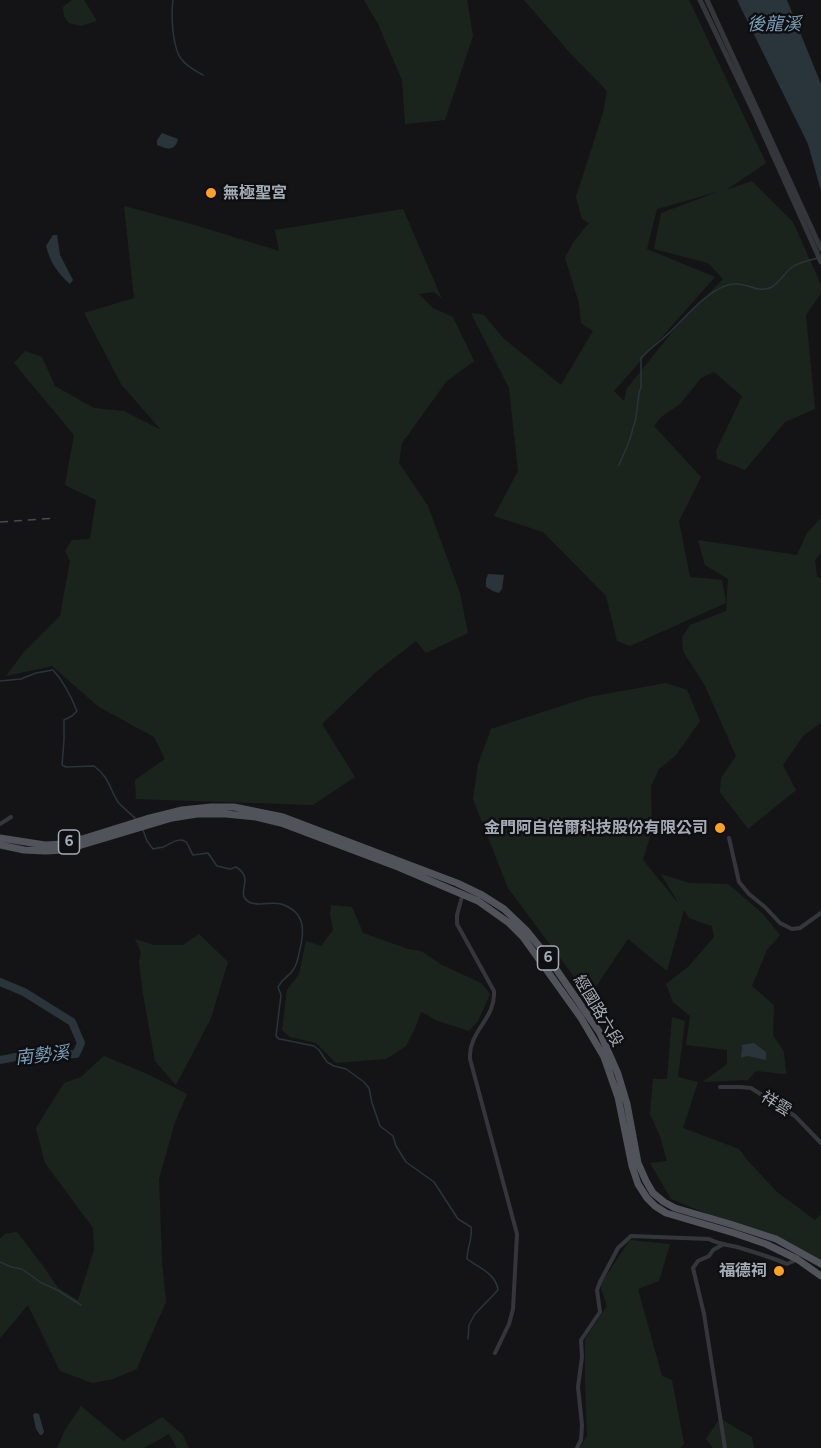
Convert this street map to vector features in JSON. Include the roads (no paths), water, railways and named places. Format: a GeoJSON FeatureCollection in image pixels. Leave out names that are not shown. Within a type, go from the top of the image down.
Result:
{"type":"FeatureCollection","features":[{"type":"Feature","properties":{"kind":"main road","name":"經國路六段"},"geometry":{"type":"LineString","coordinates":[[137,825],[182,810],[234,807],[258,811],[293,821],[482,895],[504,909],[547,956],[600,1033],[627,1104],[638,1163],[653,1193],[675,1208],[776,1239],[821,1276]]}},
{"type":"Feature","properties":{"kind":"main road","name":"6"},"geometry":{"type":"LineString","coordinates":[[0,838],[45,845],[62,844],[137,825]]}},
{"type":"Feature","properties":{"kind":"main road","name":"6"},"geometry":{"type":"LineString","coordinates":[[0,845],[45,852],[65,850],[137,825]]}},
{"type":"Feature","properties":{"kind":"main road","name":"經國路六段"},"geometry":{"type":"LineString","coordinates":[[799,1256],[821,1264]]}},
{"type":"Feature","properties":{"kind":"street"},"geometry":{"type":"LineString","coordinates":[[700,0],[821,262]]}},
{"type":"Feature","properties":{"kind":"street"},"geometry":{"type":"LineString","coordinates":[[707,0],[821,249]]}},
{"type":"Feature","properties":{"kind":"street"},"geometry":{"type":"LineString","coordinates":[[0,824],[11,817]]}},
{"type":"Feature","properties":{"kind":"street"},"geometry":{"type":"LineString","coordinates":[[729,838],[739,882],[780,923],[792,929],[800,928],[821,913]]}},
{"type":"Feature","properties":{"kind":"street"},"geometry":{"type":"LineString","coordinates":[[465,890],[457,915],[457,924],[494,990],[493,1007],[473,1040],[470,1059],[517,1234],[513,1309],[509,1324],[495,1353]]}},
{"type":"Feature","properties":{"kind":"street","name":"祥雲"},"geometry":{"type":"LineString","coordinates":[[720,1087],[751,1088],[795,1116],[821,1143]]}},
{"type":"Feature","properties":{"kind":"street"},"geometry":{"type":"LineString","coordinates":[[577,1448],[581,1440],[582,1425],[578,1387],[582,1357],[580,1340],[600,1312],[597,1290],[618,1248],[631,1236],[709,1239],[787,1264],[799,1256]]}},
{"type":"Feature","properties":{"kind":"street"},"geometry":{"type":"LineString","coordinates":[[724,1448],[704,1314],[693,1268],[698,1261],[725,1244]]}},
{"type":"Feature","properties":{"kind":"water","name":"後龍溪"},"geometry":{"type":"Polygon","coordinates":[[[737,0],[787,0],[821,84],[821,191],[808,144],[737,0]]]}},
{"type":"Feature","properties":{"kind":"water"},"geometry":{"type":"Polygon","coordinates":[[[162,133],[178,139],[173,148],[157,145],[157,140],[162,133]]]}},
{"type":"Feature","properties":{"kind":"water"},"geometry":{"type":"Polygon","coordinates":[[[53,235],[57,235],[60,255],[73,280],[70,284],[55,267],[48,252],[46,246],[53,235]]]}},
{"type":"Feature","properties":{"kind":"water"},"geometry":{"type":"Polygon","coordinates":[[[488,574],[504,575],[502,589],[499,593],[486,587],[488,574]]]}},
{"type":"Feature","properties":{"kind":"water"},"geometry":{"type":"Polygon","coordinates":[[[754,1043],[766,1052],[766,1060],[747,1056],[741,1058],[742,1045],[754,1043]]]}},
{"type":"Feature","properties":{"kind":"water"},"geometry":{"type":"Polygon","coordinates":[[[39,1414],[44,1432],[42,1435],[36,1429],[33,1415],[39,1414]]]}},
{"type":"Feature","properties":{"kind":"waterway"},"geometry":{"type":"LineString","coordinates":[[173,0],[172,23],[179,56],[192,69],[203,75]]}},
{"type":"Feature","properties":{"kind":"waterway"},"geometry":{"type":"LineString","coordinates":[[619,465],[636,418],[641,388],[641,358],[644,354],[699,303],[726,285],[735,284],[767,289],[775,285],[795,265],[818,258]]}},
{"type":"Feature","properties":{"kind":"waterway"},"geometry":{"type":"LineString","coordinates":[[0,681],[21,679],[53,670],[67,689],[77,711],[64,720],[62,765],[66,767],[94,766],[106,779],[118,802],[136,819]]}},
{"type":"Feature","properties":{"kind":"waterway"},"geometry":{"type":"LineString","coordinates":[[143,830],[153,849],[183,840],[193,855],[208,853],[217,866],[230,869],[236,867],[244,876],[243,894],[249,902],[281,904],[289,907],[299,917],[303,930],[297,962],[291,973],[278,987],[281,995],[276,1036],[279,1039],[314,1046],[327,1062],[346,1069],[364,1082],[369,1088],[380,1126],[393,1136],[406,1162],[434,1182],[458,1219],[471,1227],[467,1259],[491,1276],[498,1290],[475,1314],[469,1325],[468,1339]]}},
{"type":"Feature","properties":{"kind":"waterway","name":"南勢溪"},"geometry":{"type":"LineString","coordinates":[[0,982],[24,992],[72,1022],[81,1043],[76,1054],[21,1056],[0,1060]]}},
{"type":"Feature","properties":{"kind":"waterway"},"geometry":{"type":"LineString","coordinates":[[0,1262],[22,1269],[81,1305]]}},
{"type":"Feature","properties":{"kind":"railway"},"geometry":{"type":"LineString","coordinates":[[0,522],[56,518]]}},
{"type":"Feature","properties":{"kind":"place","name":"無極聖宮"},"geometry":{"type":"Point","coordinates":[211,193]}},
{"type":"Feature","properties":{"kind":"place","name":"金門阿自倍爾科技股份有限公司"},"geometry":{"type":"Point","coordinates":[720,828]}},
{"type":"Feature","properties":{"kind":"place","name":"福德祠"},"geometry":{"type":"Point","coordinates":[779,1271]}}]}
